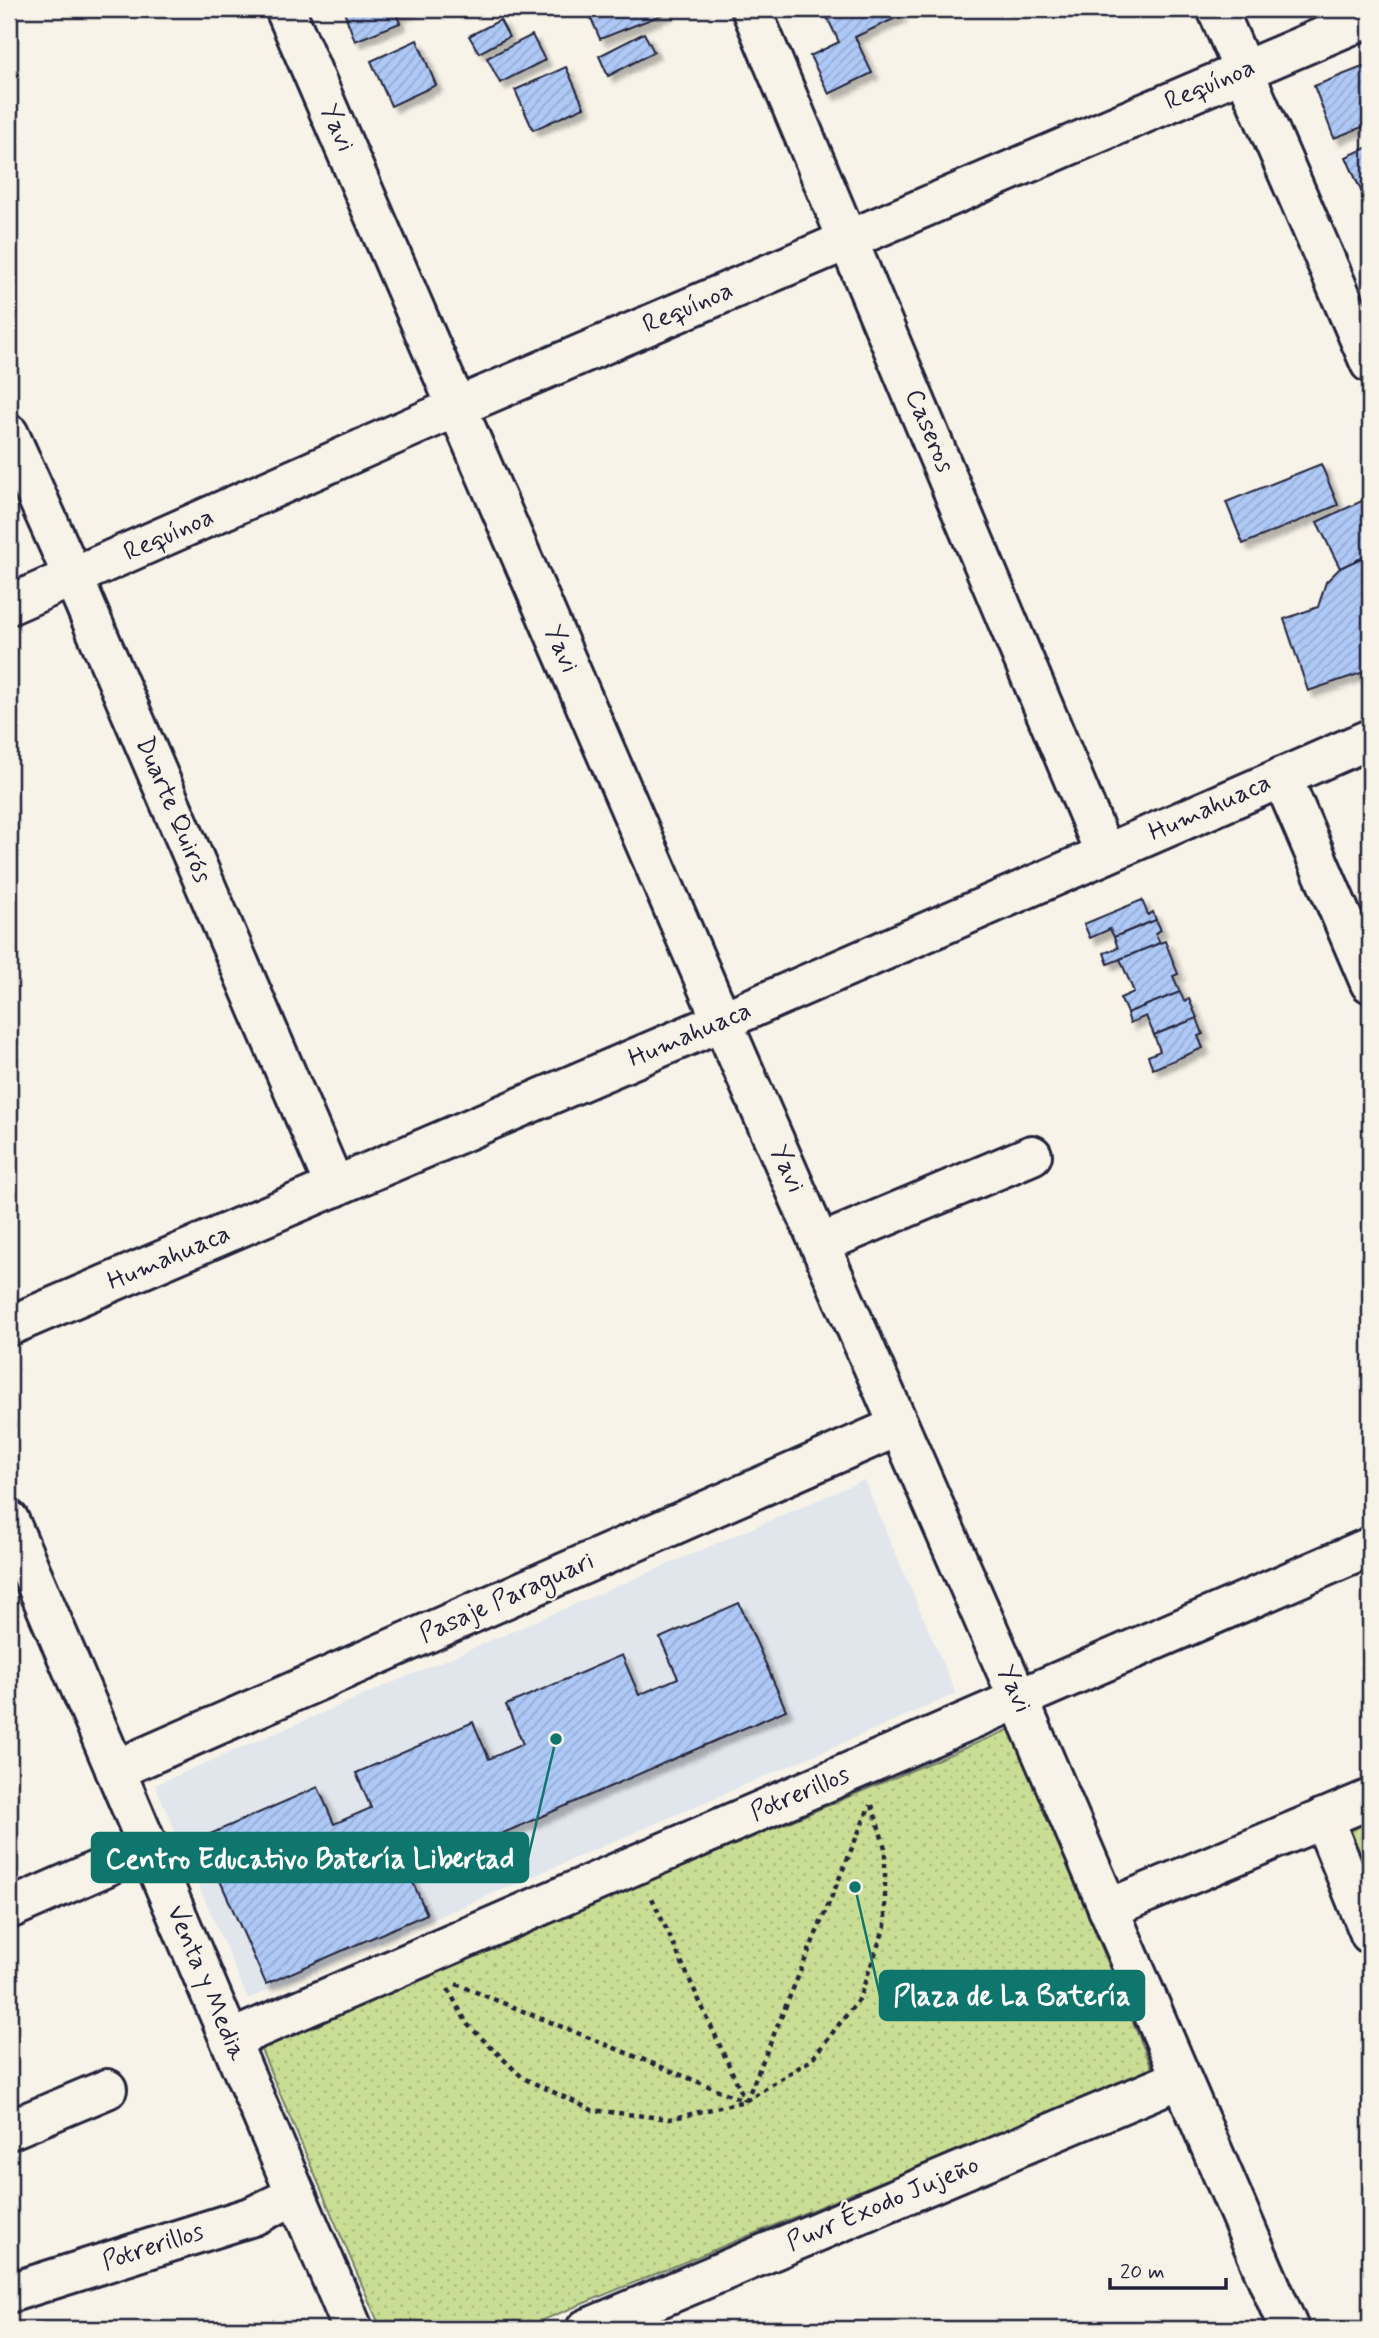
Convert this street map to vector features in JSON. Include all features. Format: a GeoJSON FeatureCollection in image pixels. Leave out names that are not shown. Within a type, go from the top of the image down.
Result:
{"type":"FeatureCollection","features":[{"type":"Feature","properties":{"kind":"street","name":"Yavi"},"geometry":{"type":"LineString","coordinates":[[285,9],[1289,2329]]}},
{"type":"Feature","properties":{"kind":"street","name":"Caseros"},"geometry":{"type":"LineString","coordinates":[[751,9],[1105,854]]}},
{"type":"Feature","properties":{"kind":"street"},"geometry":{"type":"LineString","coordinates":[[1217,9],[1370,363]]}},
{"type":"Feature","properties":{"kind":"street","name":"Requínoa"},"geometry":{"type":"LineString","coordinates":[[9,605],[457,407],[1370,17]]}},
{"type":"Feature","properties":{"kind":"street","name":"Duarte Quirós"},"geometry":{"type":"LineString","coordinates":[[9,434],[74,577],[335,1187]]}},
{"type":"Feature","properties":{"kind":"street","name":"Humahuaca"},"geometry":{"type":"LineString","coordinates":[[9,1326],[722,1021],[1370,739]]}},
{"type":"Feature","properties":{"kind":"street"},"geometry":{"type":"LineString","coordinates":[[1282,778],[1370,983]]}},
{"type":"Feature","properties":{"kind":"street"},"geometry":{"type":"LineString","coordinates":[[820,1244],[1031,1155]]}},
{"type":"Feature","properties":{"kind":"street","name":"Pasaje Paraguari"},"geometry":{"type":"LineString","coordinates":[[115,1770],[898,1426]]}},
{"type":"Feature","properties":{"kind":"street","name":"Venta y Media"},"geometry":{"type":"LineString","coordinates":[[9,1520],[353,2329]]}},
{"type":"Feature","properties":{"kind":"street","name":"Potrerillos"},"geometry":{"type":"LineString","coordinates":[[230,2040],[1370,1548]]}},
{"type":"Feature","properties":{"kind":"street"},"geometry":{"type":"LineString","coordinates":[[1108,1909],[1370,1798]]}},
{"type":"Feature","properties":{"kind":"street"},"geometry":{"type":"LineString","coordinates":[[1323,1818],[1370,1934]]}},
{"type":"Feature","properties":{"kind":"street"},"geometry":{"type":"LineString","coordinates":[[9,1909],[148,1848]]}},
{"type":"Feature","properties":{"kind":"street","name":"Puvr Éxodo Jujeño"},"geometry":{"type":"LineString","coordinates":[[586,2329],[1180,2079]]}},
{"type":"Feature","properties":{"kind":"street"},"geometry":{"type":"LineString","coordinates":[[9,2130],[107,2089]]}},
{"type":"Feature","properties":{"kind":"street","name":"Potrerillos"},"geometry":{"type":"LineString","coordinates":[[9,2293],[253,2216],[296,2195]]}},
{"type":"Feature","properties":{"kind":"path"},"geometry":{"type":"LineString","coordinates":[[443,1979],[468,2025],[523,2078],[592,2110],[670,2119],[745,2101],[811,2060],[859,1999],[885,1926],[885,1848],[871,1801],[745,2101]]}},
{"type":"Feature","properties":{"kind":"path"},"geometry":{"type":"LineString","coordinates":[[650,1893],[745,2101]]}},
{"type":"Feature","properties":{"kind":"path"},"geometry":{"type":"LineString","coordinates":[[455,1984],[745,2101]]}},
{"type":"Feature","properties":{"kind":"shaded area"},"geometry":{"type":"Polygon","coordinates":[[[864,1480],[956,1694],[248,1999],[155,1785],[864,1480]]]}},
{"type":"Feature","properties":{"kind":"green space"},"geometry":{"type":"Polygon","coordinates":[[[1010,1729],[1153,2070],[521,2329],[381,2329],[259,2045],[1010,1729]]]}},
{"type":"Feature","properties":{"kind":"green space"},"geometry":{"type":"Polygon","coordinates":[[[1370,1822],[1370,1889],[1346,1832],[1370,1822]]]}},
{"type":"Feature","properties":{"kind":"building"},"geometry":{"type":"Polygon","coordinates":[[[343,9],[413,9],[397,16],[400,23],[355,41],[343,9]]]}},
{"type":"Feature","properties":{"kind":"building"},"geometry":{"type":"Polygon","coordinates":[[[587,9],[667,9],[669,12],[600,39],[587,9]]]}},
{"type":"Feature","properties":{"kind":"building"},"geometry":{"type":"Polygon","coordinates":[[[823,9],[896,9],[900,16],[855,37],[872,73],[829,94],[810,56],[839,42],[823,9]]]}},
{"type":"Feature","properties":{"kind":"building"},"geometry":{"type":"Polygon","coordinates":[[[500,20],[509,37],[479,53],[469,36],[500,20]]]}},
{"type":"Feature","properties":{"kind":"building"},"geometry":{"type":"Polygon","coordinates":[[[644,33],[654,52],[608,76],[599,56],[644,33]]]}},
{"type":"Feature","properties":{"kind":"building"},"geometry":{"type":"Polygon","coordinates":[[[532,35],[545,60],[500,83],[487,58],[532,35]]]}},
{"type":"Feature","properties":{"kind":"building"},"geometry":{"type":"Polygon","coordinates":[[[417,40],[436,85],[391,106],[371,61],[417,40]]]}},
{"type":"Feature","properties":{"kind":"building"},"geometry":{"type":"Polygon","coordinates":[[[1370,64],[1370,124],[1334,138],[1314,86],[1370,64]]]}},
{"type":"Feature","properties":{"kind":"building"},"geometry":{"type":"Polygon","coordinates":[[[566,67],[584,107],[533,130],[515,90],[566,67]]]}},
{"type":"Feature","properties":{"kind":"building"},"geometry":{"type":"Polygon","coordinates":[[[1370,146],[1370,211],[1346,157],[1370,146]]]}},
{"type":"Feature","properties":{"kind":"building"},"geometry":{"type":"Polygon","coordinates":[[[1321,464],[1338,505],[1243,544],[1226,502],[1321,464]]]}},
{"type":"Feature","properties":{"kind":"building"},"geometry":{"type":"Polygon","coordinates":[[[1366,499],[1370,508],[1370,554],[1340,568],[1317,522],[1366,499]]]}},
{"type":"Feature","properties":{"kind":"building"},"geometry":{"type":"Polygon","coordinates":[[[1370,554],[1370,670],[1308,691],[1284,619],[1318,607],[1326,582],[1340,568],[1370,554]]]}},
{"type":"Feature","properties":{"kind":"building"},"geometry":{"type":"Polygon","coordinates":[[[1142,900],[1148,915],[1153,912],[1156,920],[1114,937],[1110,929],[1090,938],[1084,924],[1142,900]]]}},
{"type":"Feature","properties":{"kind":"building"},"geometry":{"type":"Polygon","coordinates":[[[1156,920],[1161,930],[1155,933],[1160,943],[1108,964],[1104,953],[1118,948],[1114,937],[1156,920]]]}},
{"type":"Feature","properties":{"kind":"building"},"geometry":{"type":"Polygon","coordinates":[[[1165,941],[1178,974],[1173,976],[1180,992],[1127,1013],[1120,998],[1134,992],[1120,959],[1165,941]]]}},
{"type":"Feature","properties":{"kind":"building"},"geometry":{"type":"Polygon","coordinates":[[[1180,992],[1184,1001],[1189,999],[1197,1018],[1154,1035],[1146,1016],[1130,1023],[1127,1013],[1180,992]]]}},
{"type":"Feature","properties":{"kind":"building"},"geometry":{"type":"Polygon","coordinates":[[[1197,1018],[1203,1034],[1198,1036],[1203,1048],[1153,1069],[1148,1056],[1160,1051],[1154,1035],[1197,1018]]]}},
{"type":"Feature","properties":{"kind":"building"},"geometry":{"type":"Polygon","coordinates":[[[739,1603],[786,1710],[409,1874],[427,1914],[266,1984],[201,1838],[318,1787],[334,1824],[371,1808],[356,1773],[473,1722],[489,1759],[523,1744],[506,1705],[622,1655],[639,1695],[678,1678],[660,1638],[739,1603]]]}},
{"type":"Feature","properties":{"kind":"place","name":"Centro Educativo Batería Libertad"},"geometry":{"type":"Point","coordinates":[556,1739]}},
{"type":"Feature","properties":{"kind":"place","name":"Plaza de La Batería"},"geometry":{"type":"Point","coordinates":[855,1887]}}]}
